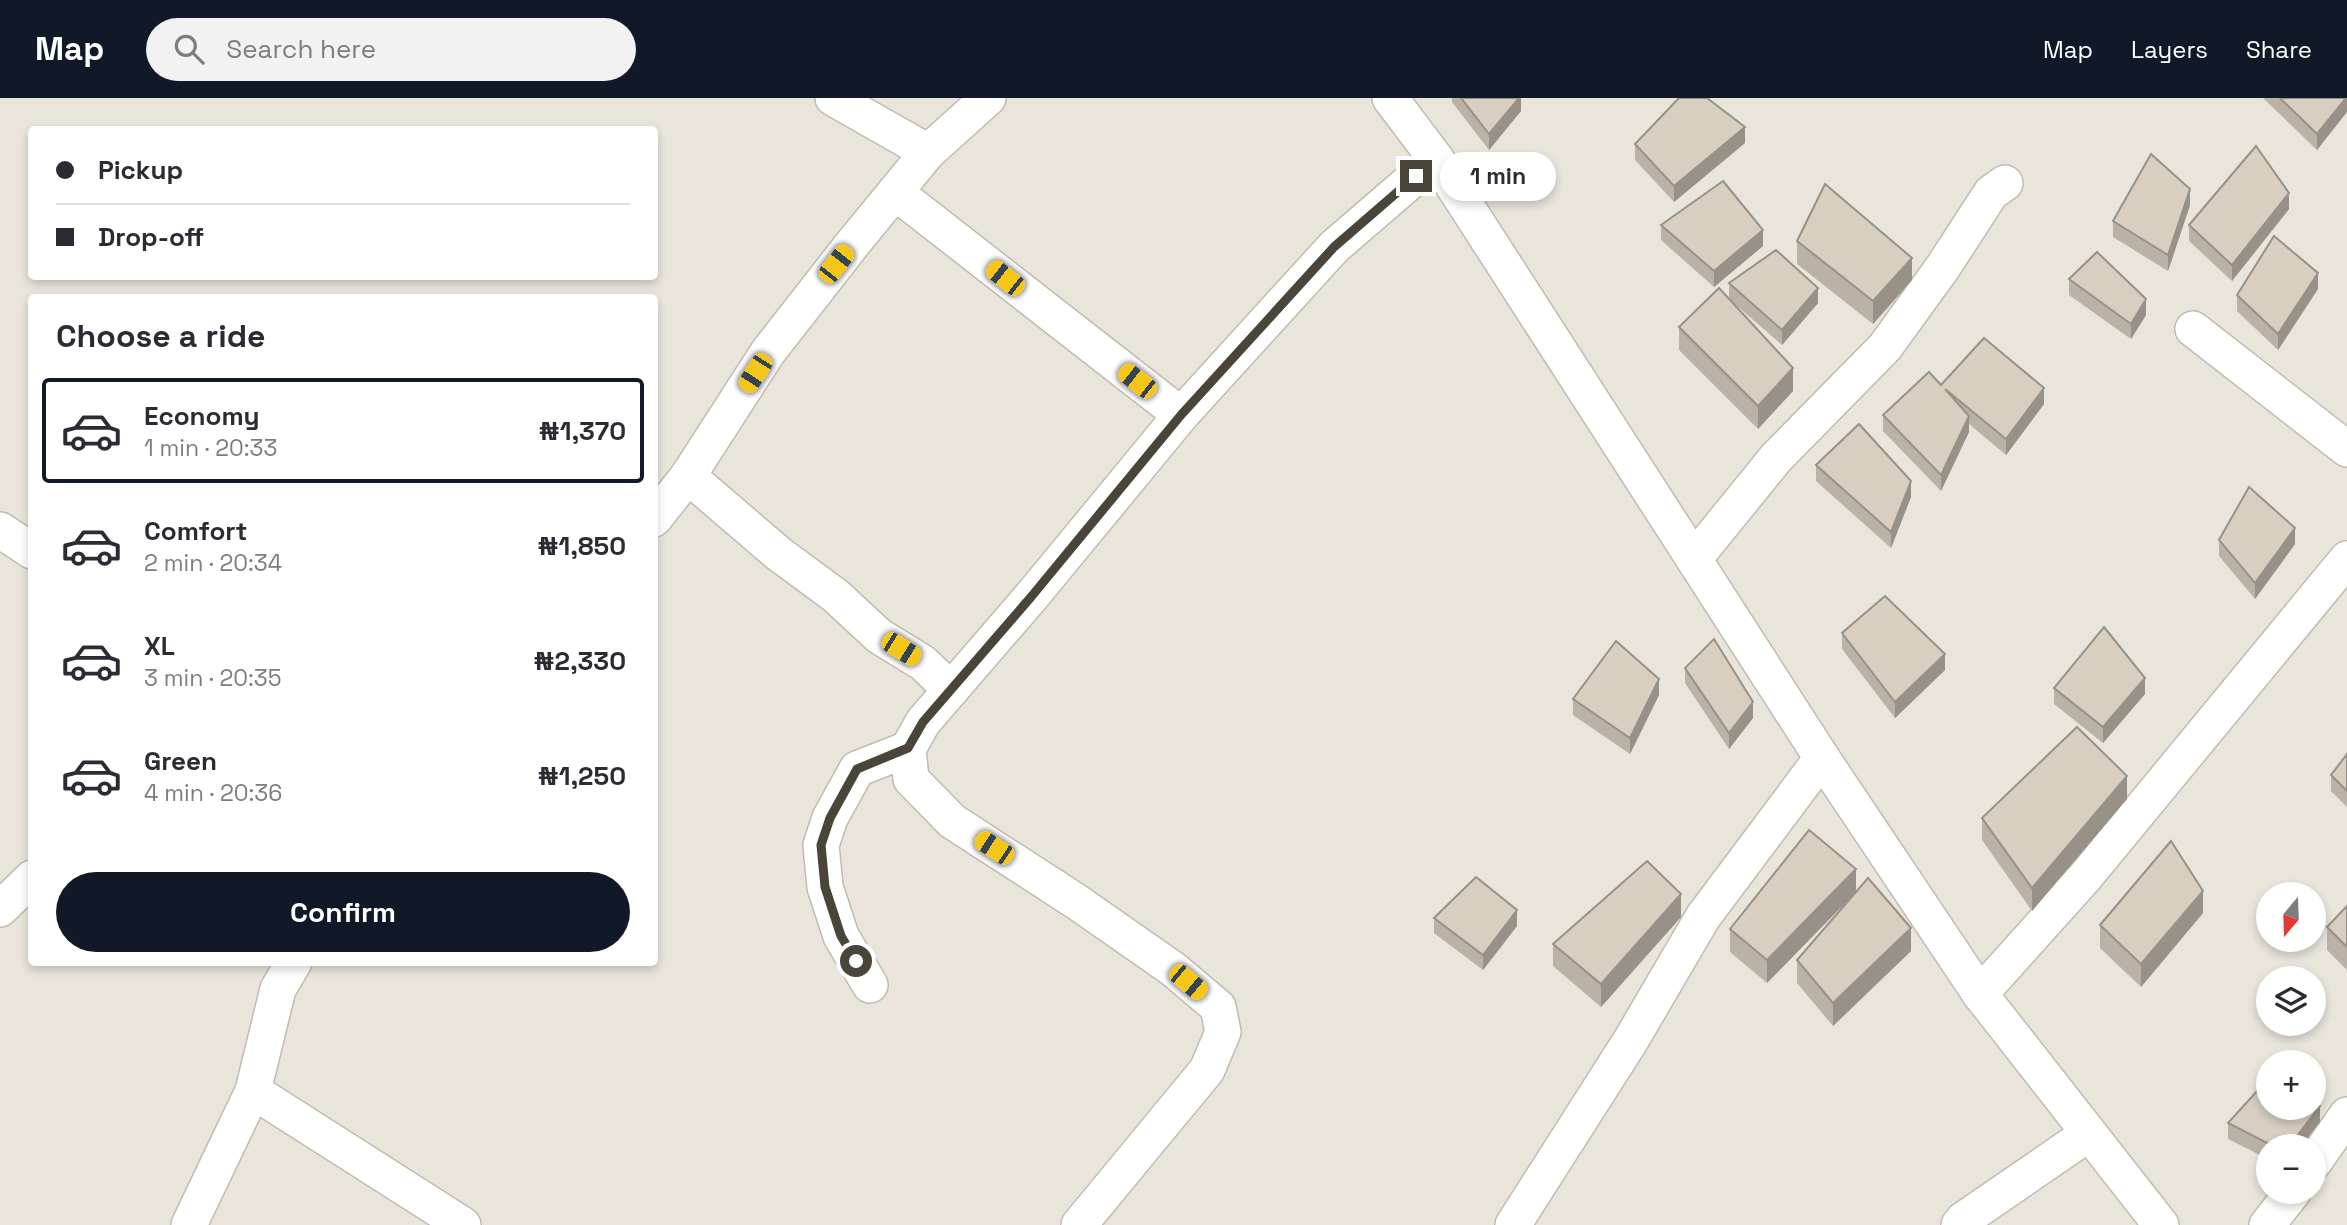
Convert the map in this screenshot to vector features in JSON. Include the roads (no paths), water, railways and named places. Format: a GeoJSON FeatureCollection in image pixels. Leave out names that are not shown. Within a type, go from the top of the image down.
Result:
{"type":"FeatureCollection","features":[{"type":"Feature","properties":{"kind":"street"},"geometry":{"type":"LineString","coordinates":[[832,98],[928,152]]}},
{"type":"Feature","properties":{"kind":"street"},"geometry":{"type":"LineString","coordinates":[[658,514],[688,476],[768,352],[928,152],[988,98]]}},
{"type":"Feature","properties":{"kind":"street"},"geometry":{"type":"LineString","coordinates":[[1399,101],[1822,758],[1980,994],[2161,1225]]}},
{"type":"Feature","properties":{"kind":"street"},"geometry":{"type":"LineString","coordinates":[[1079,1225],[1207,1070],[1223,1032],[1218,1007],[1173,969],[952,821],[911,779],[908,748],[923,722],[1181,415],[1334,247],[1436,159]]}},
{"type":"Feature","properties":{"kind":"street"},"geometry":{"type":"LineString","coordinates":[[1694,559],[1776,458],[1885,347],[1943,267],[1991,194],[2006,183]]}},
{"type":"Feature","properties":{"kind":"street"},"geometry":{"type":"LineString","coordinates":[[895,192],[1181,415]]}},
{"type":"Feature","properties":{"kind":"street"},"geometry":{"type":"LineString","coordinates":[[2193,329],[2347,449]]}},
{"type":"Feature","properties":{"kind":"street"},"geometry":{"type":"LineString","coordinates":[[688,476],[779,554],[836,596],[879,636],[923,663],[951,690]]}},
{"type":"Feature","properties":{"kind":"street"},"geometry":{"type":"LineString","coordinates":[[0,530],[28,548]]}},
{"type":"Feature","properties":{"kind":"street"},"geometry":{"type":"LineString","coordinates":[[1980,994],[2086,876],[2347,559]]}},
{"type":"Feature","properties":{"kind":"street"},"geometry":{"type":"LineString","coordinates":[[870,985],[841,936],[825,887],[821,845],[830,818],[857,769],[908,748]]}},
{"type":"Feature","properties":{"kind":"street"},"geometry":{"type":"LineString","coordinates":[[1513,1225],[1631,1040],[1703,917],[1822,758]]}},
{"type":"Feature","properties":{"kind":"street"},"geometry":{"type":"LineString","coordinates":[[0,909],[28,882]]}},
{"type":"Feature","properties":{"kind":"street"},"geometry":{"type":"LineString","coordinates":[[189,1225],[253,1091],[278,989],[291,966]]}},
{"type":"Feature","properties":{"kind":"street"},"geometry":{"type":"LineString","coordinates":[[253,1091],[463,1225]]}},
{"type":"Feature","properties":{"kind":"street"},"geometry":{"type":"LineString","coordinates":[[2326,1146],[2347,1115]]}},
{"type":"Feature","properties":{"kind":"street"},"geometry":{"type":"LineString","coordinates":[[1959,1225],[2088,1134]]}},
{"type":"Feature","properties":{"kind":"street"},"geometry":{"type":"LineString","coordinates":[[2267,1225],[2283,1204]]}}]}
